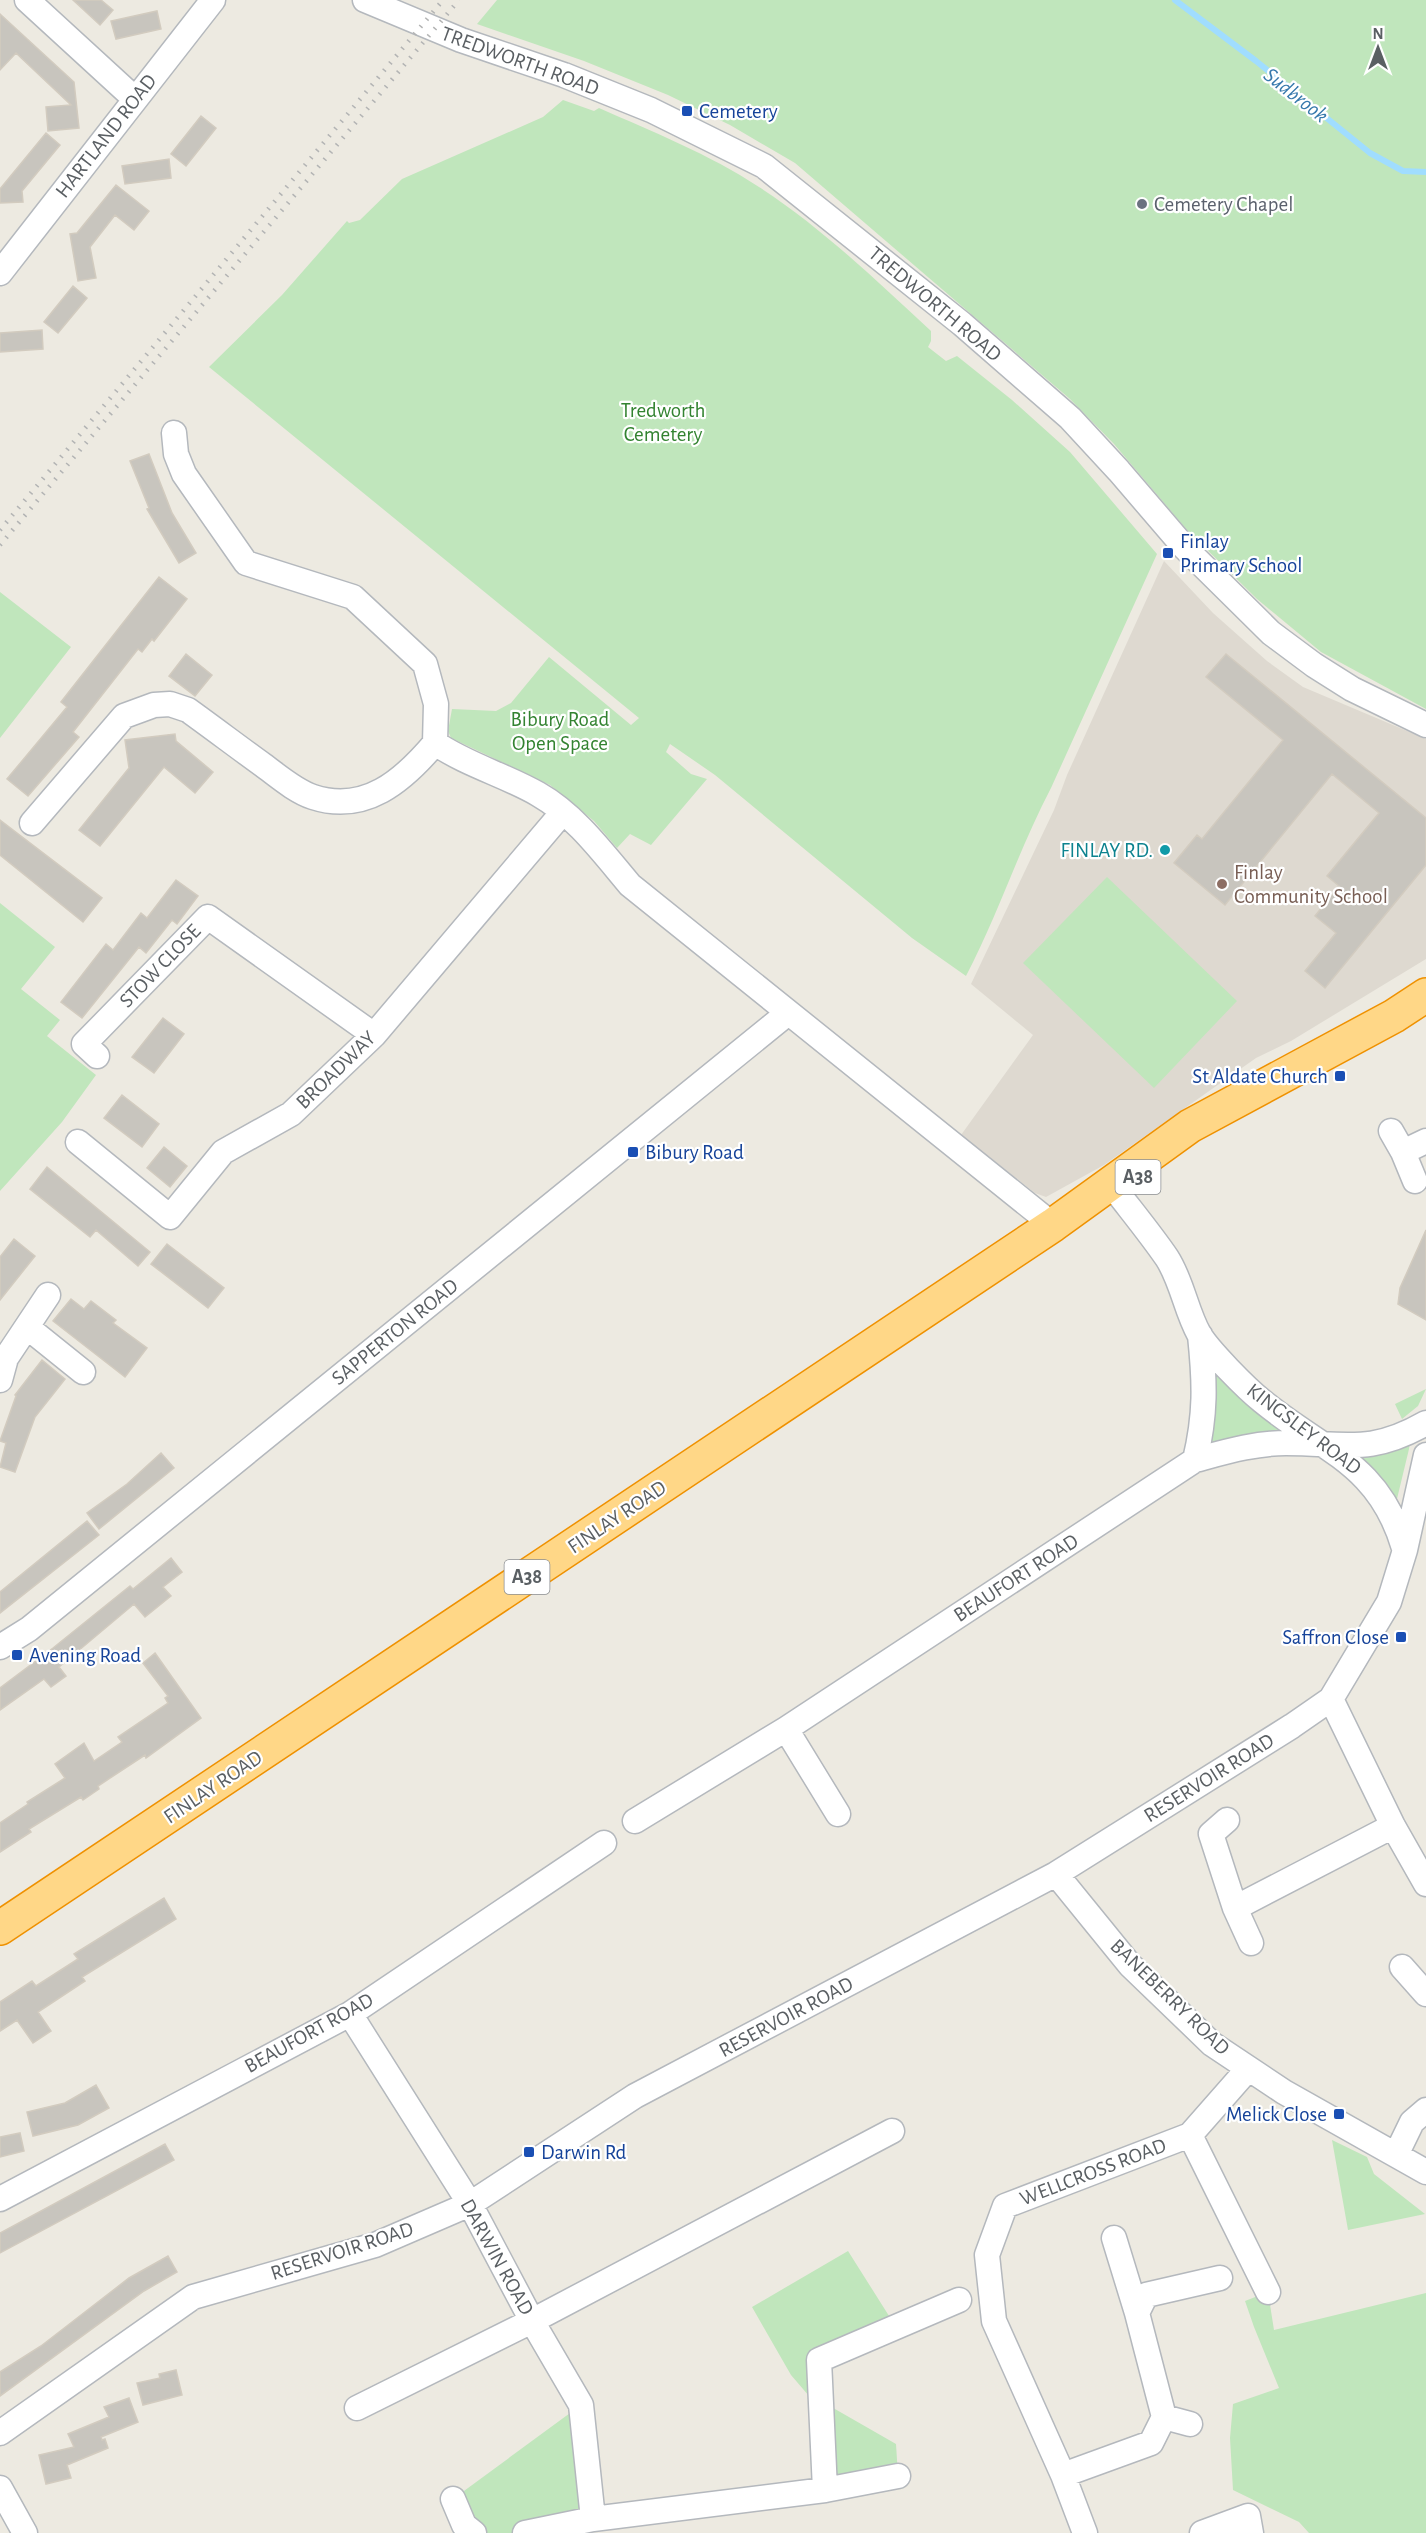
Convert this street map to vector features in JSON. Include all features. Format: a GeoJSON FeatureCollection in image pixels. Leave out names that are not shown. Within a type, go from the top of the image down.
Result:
{"type":"FeatureCollection","features":[{"type":"Feature","properties":{"kind":"highway","name":"A38"},"geometry":{"type":"LineString","coordinates":[[1053,1225],[1190,1126],[1394,1016],[1426,995]]}},
{"type":"Feature","properties":{"kind":"highway","name":"A38"},"geometry":{"type":"LineString","coordinates":[[1053,1225],[1117,1192],[1198,1135],[1212,1116]]}},
{"type":"Feature","properties":{"kind":"highway","name":"FINLAY ROAD"},"geometry":{"type":"LineString","coordinates":[[0,1928],[1053,1225]]}},
{"type":"Feature","properties":{"kind":"street"},"geometry":{"type":"LineString","coordinates":[[27,0],[135,99]]}},
{"type":"Feature","properties":{"kind":"street","name":"HARTLAND ROAD"},"geometry":{"type":"LineString","coordinates":[[1,269],[213,0]]}},
{"type":"Feature","properties":{"kind":"street","name":"TREDWORTH ROAD"},"geometry":{"type":"LineString","coordinates":[[365,0],[461,40],[564,75],[651,110],[764,166],[962,324],[1070,418],[1185,548],[1271,633],[1314,665],[1352,689],[1426,725]]}},
{"type":"Feature","properties":{"kind":"street"},"geometry":{"type":"LineString","coordinates":[[32,823],[124,716],[154,705],[170,704],[188,710],[288,783],[311,796],[337,802],[365,799],[391,787],[411,770],[435,743],[436,704],[425,664],[353,597],[246,562],[184,474],[176,454],[174,433]]}},
{"type":"Feature","properties":{"kind":"street"},"geometry":{"type":"LineString","coordinates":[[435,743],[450,754],[539,794],[563,812],[630,885],[1053,1225]]}},
{"type":"Feature","properties":{"kind":"street","name":"BROADWAY"},"geometry":{"type":"LineString","coordinates":[[78,1142],[170,1217],[223,1152],[291,1114],[374,1035],[563,812]]}},
{"type":"Feature","properties":{"kind":"street","name":"STOW CLOSE"},"geometry":{"type":"LineString","coordinates":[[97,1056],[84,1044],[208,917],[374,1035]]}},
{"type":"Feature","properties":{"kind":"street","name":"SAPPERTON ROAD"},"geometry":{"type":"LineString","coordinates":[[0,1647],[29,1629],[788,1013]]}},
{"type":"Feature","properties":{"kind":"street"},"geometry":{"type":"LineString","coordinates":[[1391,1131],[1415,1181]]}},
{"type":"Feature","properties":{"kind":"street"},"geometry":{"type":"LineString","coordinates":[[1403,1152],[1426,1140]]}},
{"type":"Feature","properties":{"kind":"street","name":"KINGSLEY ROAD"},"geometry":{"type":"LineString","coordinates":[[1117,1192],[1168,1260],[1200,1335],[1262,1401],[1357,1468],[1376,1488],[1397,1524],[1405,1550]]}},
{"type":"Feature","properties":{"kind":"street"},"geometry":{"type":"LineString","coordinates":[[0,1380],[6,1358],[48,1295]]}},
{"type":"Feature","properties":{"kind":"street"},"geometry":{"type":"LineString","coordinates":[[27,1327],[82,1372]]}},
{"type":"Feature","properties":{"kind":"street"},"geometry":{"type":"LineString","coordinates":[[1195,1460],[1204,1421],[1205,1402],[1200,1335]]}},
{"type":"Feature","properties":{"kind":"street","name":"BEAUFORT ROAD"},"geometry":{"type":"LineString","coordinates":[[635,1821],[786,1729],[1195,1460],[1256,1445],[1378,1444],[1395,1439],[1426,1423]]}},
{"type":"Feature","properties":{"kind":"street","name":"RESERVOIR ROAD"},"geometry":{"type":"LineString","coordinates":[[0,2433],[193,2297],[375,2245],[470,2204],[635,2096],[1056,1874],[1292,1726],[1331,1699],[1389,1602],[1405,1550],[1426,1455]]}},
{"type":"Feature","properties":{"kind":"street"},"geometry":{"type":"LineString","coordinates":[[1331,1699],[1393,1826],[1426,1884]]}},
{"type":"Feature","properties":{"kind":"street"},"geometry":{"type":"LineString","coordinates":[[786,1729],[838,1814]]}},
{"type":"Feature","properties":{"kind":"street"},"geometry":{"type":"LineString","coordinates":[[1227,1820],[1210,1834],[1235,1908],[1251,1943]]}},
{"type":"Feature","properties":{"kind":"street"},"geometry":{"type":"LineString","coordinates":[[1235,1908],[1393,1826]]}},
{"type":"Feature","properties":{"kind":"street","name":"BEAUFORT ROAD"},"geometry":{"type":"LineString","coordinates":[[0,2199],[350,2014],[604,1843]]}},
{"type":"Feature","properties":{"kind":"street","name":"BANEBERRY ROAD"},"geometry":{"type":"LineString","coordinates":[[1056,1874],[1130,1965],[1212,2044],[1284,2092],[1426,2172]]}},
{"type":"Feature","properties":{"kind":"street"},"geometry":{"type":"LineString","coordinates":[[1402,1967],[1426,1994]]}},
{"type":"Feature","properties":{"kind":"street","name":"DARWIN ROAD"},"geometry":{"type":"LineString","coordinates":[[350,2014],[470,2204],[532,2321],[581,2405],[593,2519]]}},
{"type":"Feature","properties":{"kind":"street","name":"WELLCROSS ROAD"},"geometry":{"type":"LineString","coordinates":[[1085,2533],[1063,2475],[994,2321],[987,2255],[1005,2206],[1190,2135],[1248,2069]]}},
{"type":"Feature","properties":{"kind":"street"},"geometry":{"type":"LineString","coordinates":[[1396,2155],[1412,2122],[1426,2110]]}},
{"type":"Feature","properties":{"kind":"street"},"geometry":{"type":"LineString","coordinates":[[357,2408],[532,2321],[892,2131]]}},
{"type":"Feature","properties":{"kind":"street"},"geometry":{"type":"LineString","coordinates":[[1190,2135],[1268,2292]]}},
{"type":"Feature","properties":{"kind":"street"},"geometry":{"type":"LineString","coordinates":[[1063,2475],[1151,2443],[1164,2417],[1137,2313],[1114,2238]]}},
{"type":"Feature","properties":{"kind":"street"},"geometry":{"type":"LineString","coordinates":[[1137,2313],[1146,2295],[1220,2278]]}},
{"type":"Feature","properties":{"kind":"street"},"geometry":{"type":"LineString","coordinates":[[825,2490],[819,2360],[959,2300]]}},
{"type":"Feature","properties":{"kind":"street"},"geometry":{"type":"LineString","coordinates":[[1164,2417],[1190,2424]]}},
{"type":"Feature","properties":{"kind":"street"},"geometry":{"type":"LineString","coordinates":[[525,2533],[593,2519],[825,2490],[898,2476]]}},
{"type":"Feature","properties":{"kind":"street"},"geometry":{"type":"LineString","coordinates":[[0,2488],[25,2533]]}},
{"type":"Feature","properties":{"kind":"street"},"geometry":{"type":"LineString","coordinates":[[453,2499],[464,2525],[474,2533]]}},
{"type":"Feature","properties":{"kind":"street"},"geometry":{"type":"LineString","coordinates":[[1202,2533],[1248,2516],[1251,2533]]}},
{"type":"Feature","properties":{"kind":"shaded area","name":"Finlay Community School"},"geometry":{"type":"Polygon","coordinates":[[[1164,561],[1213,613],[1267,661],[1303,687],[1426,739],[1426,959],[1291,1041],[1256,1058],[1104,1165],[1046,1197],[1035,1193],[961,1135],[1033,1035],[971,984],[1054,810],[1067,775],[1164,561]]]}},
{"type":"Feature","properties":{"kind":"green space"},"geometry":{"type":"Polygon","coordinates":[[[497,0],[1426,0],[1426,709],[1321,652],[1257,599],[1187,530],[1114,444],[1070,399],[795,163],[730,125],[668,95],[584,61],[477,24],[497,0]]]}},
{"type":"Feature","properties":{"kind":"green space","name":"Tredworth Cemetery"},"geometry":{"type":"Polygon","coordinates":[[[563,100],[594,111],[599,108],[701,154],[740,175],[804,219],[848,255],[931,331],[931,341],[928,347],[946,361],[957,356],[1012,400],[1070,452],[1157,554],[966,976],[912,938],[715,775],[670,744],[666,752],[691,774],[707,779],[651,845],[630,834],[617,848],[594,821],[550,785],[451,738],[448,731],[452,709],[496,711],[511,703],[549,657],[631,725],[639,718],[209,367],[282,295],[347,221],[349,223],[360,220],[402,179],[543,117],[563,100]]]}},
{"type":"Feature","properties":{"kind":"green space"},"geometry":{"type":"Polygon","coordinates":[[[0,592],[71,647],[0,738],[0,592]]]}},
{"type":"Feature","properties":{"kind":"green space"},"geometry":{"type":"Polygon","coordinates":[[[1107,877],[1237,1001],[1154,1088],[1023,963],[1107,877]]]}},
{"type":"Feature","properties":{"kind":"green space"},"geometry":{"type":"Polygon","coordinates":[[[0,903],[55,947],[21,989],[60,1020],[47,1036],[96,1075],[62,1122],[0,1191],[0,903]]]}},
{"type":"Feature","properties":{"kind":"green space"},"geometry":{"type":"Polygon","coordinates":[[[1213,1370],[1289,1432],[1211,1446],[1213,1370]]]}},
{"type":"Feature","properties":{"kind":"green space"},"geometry":{"type":"Polygon","coordinates":[[[1426,1389],[1418,1406],[1402,1419],[1395,1404],[1426,1389]]]}},
{"type":"Feature","properties":{"kind":"green space"},"geometry":{"type":"Polygon","coordinates":[[[1410,1442],[1396,1503],[1381,1479],[1360,1458],[1360,1455],[1410,1442]]]}},
{"type":"Feature","properties":{"kind":"green space"},"geometry":{"type":"Polygon","coordinates":[[[1332,2140],[1367,2157],[1374,2174],[1425,2214],[1348,2230],[1332,2140]]]}},
{"type":"Feature","properties":{"kind":"green space"},"geometry":{"type":"Polygon","coordinates":[[[848,2251],[896,2327],[820,2360],[821,2401],[896,2444],[898,2476],[825,2490],[809,2396],[791,2375],[752,2307],[848,2251]]]}},
{"type":"Feature","properties":{"kind":"green space"},"geometry":{"type":"Polygon","coordinates":[[[1268,2292],[1274,2330],[1426,2293],[1426,2533],[1309,2533],[1299,2522],[1233,2490],[1230,2438],[1233,2404],[1279,2388],[1245,2301],[1268,2292]]]}},
{"type":"Feature","properties":{"kind":"green space"},"geometry":{"type":"Polygon","coordinates":[[[581,2405],[593,2519],[525,2533],[474,2533],[453,2499],[581,2405]]]}},
{"type":"Feature","properties":{"kind":"building"},"geometry":{"type":"Polygon","coordinates":[[[73,0],[101,0],[113,10],[100,25],[73,0]]]}},
{"type":"Feature","properties":{"kind":"building"},"geometry":{"type":"Polygon","coordinates":[[[157,11],[161,29],[116,39],[111,21],[157,11]]]}},
{"type":"Feature","properties":{"kind":"building"},"geometry":{"type":"Polygon","coordinates":[[[0,14],[74,82],[79,128],[48,131],[46,107],[71,105],[16,53],[0,70],[0,14]]]}},
{"type":"Feature","properties":{"kind":"building"},"geometry":{"type":"Polygon","coordinates":[[[201,116],[216,128],[186,166],[171,154],[201,116]]]}},
{"type":"Feature","properties":{"kind":"building"},"geometry":{"type":"Polygon","coordinates":[[[46,133],[60,145],[22,191],[23,202],[0,203],[0,189],[46,133]]]}},
{"type":"Feature","properties":{"kind":"building"},"geometry":{"type":"Polygon","coordinates":[[[169,159],[171,178],[125,184],[122,166],[169,159]]]}},
{"type":"Feature","properties":{"kind":"building"},"geometry":{"type":"Polygon","coordinates":[[[116,185],[149,211],[134,230],[115,215],[90,247],[96,278],[78,281],[70,234],[77,233],[116,185]]]}},
{"type":"Feature","properties":{"kind":"building"},"geometry":{"type":"Polygon","coordinates":[[[73,286],[87,298],[58,333],[44,322],[73,286]]]}},
{"type":"Feature","properties":{"kind":"building"},"geometry":{"type":"Polygon","coordinates":[[[42,330],[43,349],[0,352],[0,333],[42,330]]]}},
{"type":"Feature","properties":{"kind":"building"},"geometry":{"type":"Polygon","coordinates":[[[149,454],[172,513],[196,553],[179,563],[147,509],[149,508],[130,461],[149,454]]]}},
{"type":"Feature","properties":{"kind":"building"},"geometry":{"type":"Polygon","coordinates":[[[159,577],[187,599],[154,641],[152,639],[142,652],[138,649],[73,732],[79,737],[28,796],[7,779],[67,707],[61,702],[159,577]]]}},
{"type":"Feature","properties":{"kind":"building"},"geometry":{"type":"Polygon","coordinates":[[[186,654],[212,675],[195,696],[169,676],[186,654]]]}},
{"type":"Feature","properties":{"kind":"building"},"geometry":{"type":"Polygon","coordinates":[[[1226,654],[1426,818],[1426,865],[1325,988],[1305,971],[1336,933],[1315,916],[1339,886],[1327,876],[1379,813],[1332,774],[1225,905],[1174,863],[1197,835],[1202,839],[1283,740],[1206,677],[1226,654]]]}},
{"type":"Feature","properties":{"kind":"building"},"geometry":{"type":"Polygon","coordinates":[[[175,734],[176,741],[213,772],[195,793],[164,767],[100,846],[79,830],[129,768],[125,740],[175,734]]]}},
{"type":"Feature","properties":{"kind":"building"},"geometry":{"type":"Polygon","coordinates":[[[0,820],[102,898],[83,922],[0,855],[0,820]]]}},
{"type":"Feature","properties":{"kind":"building"},"geometry":{"type":"Polygon","coordinates":[[[176,880],[198,896],[177,924],[172,920],[146,953],[139,947],[82,1018],[61,1002],[106,944],[113,950],[141,913],[147,918],[176,880]]]}},
{"type":"Feature","properties":{"kind":"building"},"geometry":{"type":"Polygon","coordinates":[[[163,1018],[184,1034],[154,1073],[132,1057],[163,1018]]]}},
{"type":"Feature","properties":{"kind":"building"},"geometry":{"type":"Polygon","coordinates":[[[122,1095],[159,1124],[142,1147],[104,1118],[122,1095]]]}},
{"type":"Feature","properties":{"kind":"building"},"geometry":{"type":"Polygon","coordinates":[[[164,1147],[187,1166],[170,1187],[147,1168],[164,1147]]]}},
{"type":"Feature","properties":{"kind":"building"},"geometry":{"type":"Polygon","coordinates":[[[47,1167],[150,1252],[138,1266],[96,1230],[90,1237],[30,1189],[47,1167]]]}},
{"type":"Feature","properties":{"kind":"building"},"geometry":{"type":"Polygon","coordinates":[[[1426,1230],[1426,1320],[1398,1304],[1400,1288],[1426,1230]]]}},
{"type":"Feature","properties":{"kind":"building"},"geometry":{"type":"Polygon","coordinates":[[[14,1239],[35,1256],[0,1300],[0,1257],[14,1239]]]}},
{"type":"Feature","properties":{"kind":"building"},"geometry":{"type":"Polygon","coordinates":[[[167,1244],[224,1288],[208,1308],[151,1264],[167,1244]]]}},
{"type":"Feature","properties":{"kind":"building"},"geometry":{"type":"Polygon","coordinates":[[[71,1299],[84,1309],[91,1301],[116,1320],[113,1323],[147,1348],[125,1377],[53,1321],[71,1299]]]}},
{"type":"Feature","properties":{"kind":"building"},"geometry":{"type":"Polygon","coordinates":[[[42,1360],[65,1379],[35,1417],[15,1472],[0,1467],[6,1443],[0,1441],[15,1395],[42,1360]]]}},
{"type":"Feature","properties":{"kind":"building"},"geometry":{"type":"Polygon","coordinates":[[[161,1453],[174,1468],[99,1529],[87,1513],[127,1484],[161,1453]]]}},
{"type":"Feature","properties":{"kind":"building"},"geometry":{"type":"Polygon","coordinates":[[[87,1521],[99,1535],[0,1613],[0,1592],[87,1521]]]}},
{"type":"Feature","properties":{"kind":"building"},"geometry":{"type":"Polygon","coordinates":[[[171,1558],[182,1572],[163,1587],[171,1596],[145,1617],[134,1604],[59,1667],[66,1676],[51,1687],[44,1679],[0,1710],[0,1688],[130,1586],[133,1589],[171,1558]]]}},
{"type":"Feature","properties":{"kind":"building"},"geometry":{"type":"Polygon","coordinates":[[[155,1653],[201,1718],[146,1758],[145,1755],[98,1786],[99,1789],[83,1800],[81,1797],[29,1829],[31,1832],[0,1852],[0,1823],[28,1804],[27,1802],[65,1778],[55,1764],[84,1743],[94,1761],[122,1742],[118,1737],[168,1703],[165,1698],[168,1696],[143,1663],[155,1653]]]}},
{"type":"Feature","properties":{"kind":"building"},"geometry":{"type":"Polygon","coordinates":[[[164,1898],[176,1919],[82,1977],[85,1981],[38,2012],[51,2031],[33,2043],[17,2020],[0,2031],[0,2002],[32,1981],[36,1986],[78,1959],[74,1954],[164,1898]]]}},
{"type":"Feature","properties":{"kind":"building"},"geometry":{"type":"Polygon","coordinates":[[[96,2085],[109,2108],[78,2125],[33,2136],[27,2112],[65,2103],[96,2085]]]}},
{"type":"Feature","properties":{"kind":"building"},"geometry":{"type":"Polygon","coordinates":[[[20,2133],[24,2151],[0,2157],[0,2137],[20,2133]]]}},
{"type":"Feature","properties":{"kind":"building"},"geometry":{"type":"Polygon","coordinates":[[[165,2144],[174,2160],[0,2253],[0,2233],[165,2144]]]}},
{"type":"Feature","properties":{"kind":"building"},"geometry":{"type":"Polygon","coordinates":[[[168,2256],[177,2272],[144,2291],[0,2396],[0,2372],[41,2346],[129,2278],[168,2256]]]}},
{"type":"Feature","properties":{"kind":"building"},"geometry":{"type":"Polygon","coordinates":[[[176,2370],[182,2395],[143,2405],[137,2383],[160,2378],[159,2374],[176,2370]]]}},
{"type":"Feature","properties":{"kind":"building"},"geometry":{"type":"Polygon","coordinates":[[[129,2398],[138,2422],[101,2437],[102,2440],[105,2439],[108,2448],[67,2465],[71,2478],[46,2484],[39,2455],[74,2447],[68,2434],[109,2417],[104,2407],[129,2398]]]}},
{"type":"Feature","properties":{"kind":"waterway","name":"Sudbrook"},"geometry":{"type":"LineString","coordinates":[[1175,0],[1256,61],[1370,153],[1403,171],[1426,172]]}},
{"type":"Feature","properties":{"kind":"railway"},"geometry":{"type":"LineString","coordinates":[[0,530],[443,0]]}},
{"type":"Feature","properties":{"kind":"railway"},"geometry":{"type":"LineString","coordinates":[[0,545],[459,0]]}},
{"type":"Feature","properties":{"kind":"place","name":"Cemetery"},"geometry":{"type":"Point","coordinates":[687,111]}},
{"type":"Feature","properties":{"kind":"place","name":"Cemetery Chapel"},"geometry":{"type":"Point","coordinates":[1142,204]}},
{"type":"Feature","properties":{"kind":"place","name":"Finlay Primary School"},"geometry":{"type":"Point","coordinates":[1168,553]}},
{"type":"Feature","properties":{"kind":"place","name":"FINLAY RD."},"geometry":{"type":"Point","coordinates":[1165,850]}},
{"type":"Feature","properties":{"kind":"place","name":"Finlay Community School"},"geometry":{"type":"Point","coordinates":[1222,884]}},
{"type":"Feature","properties":{"kind":"place","name":"St Aldate Church"},"geometry":{"type":"Point","coordinates":[1340,1076]}},
{"type":"Feature","properties":{"kind":"place","name":"Bibury Road"},"geometry":{"type":"Point","coordinates":[633,1152]}},
{"type":"Feature","properties":{"kind":"place","name":"Saffron Close"},"geometry":{"type":"Point","coordinates":[1401,1637]}},
{"type":"Feature","properties":{"kind":"place","name":"Avening Road"},"geometry":{"type":"Point","coordinates":[17,1655]}},
{"type":"Feature","properties":{"kind":"place","name":"Melick Close"},"geometry":{"type":"Point","coordinates":[1339,2114]}},
{"type":"Feature","properties":{"kind":"place","name":"Darwin Rd"},"geometry":{"type":"Point","coordinates":[529,2152]}},
{"type":"Feature","properties":{"kind":"park label","name":"Bibury Road Open Space"},"geometry":{"type":"Point","coordinates":[560,731]}}]}
